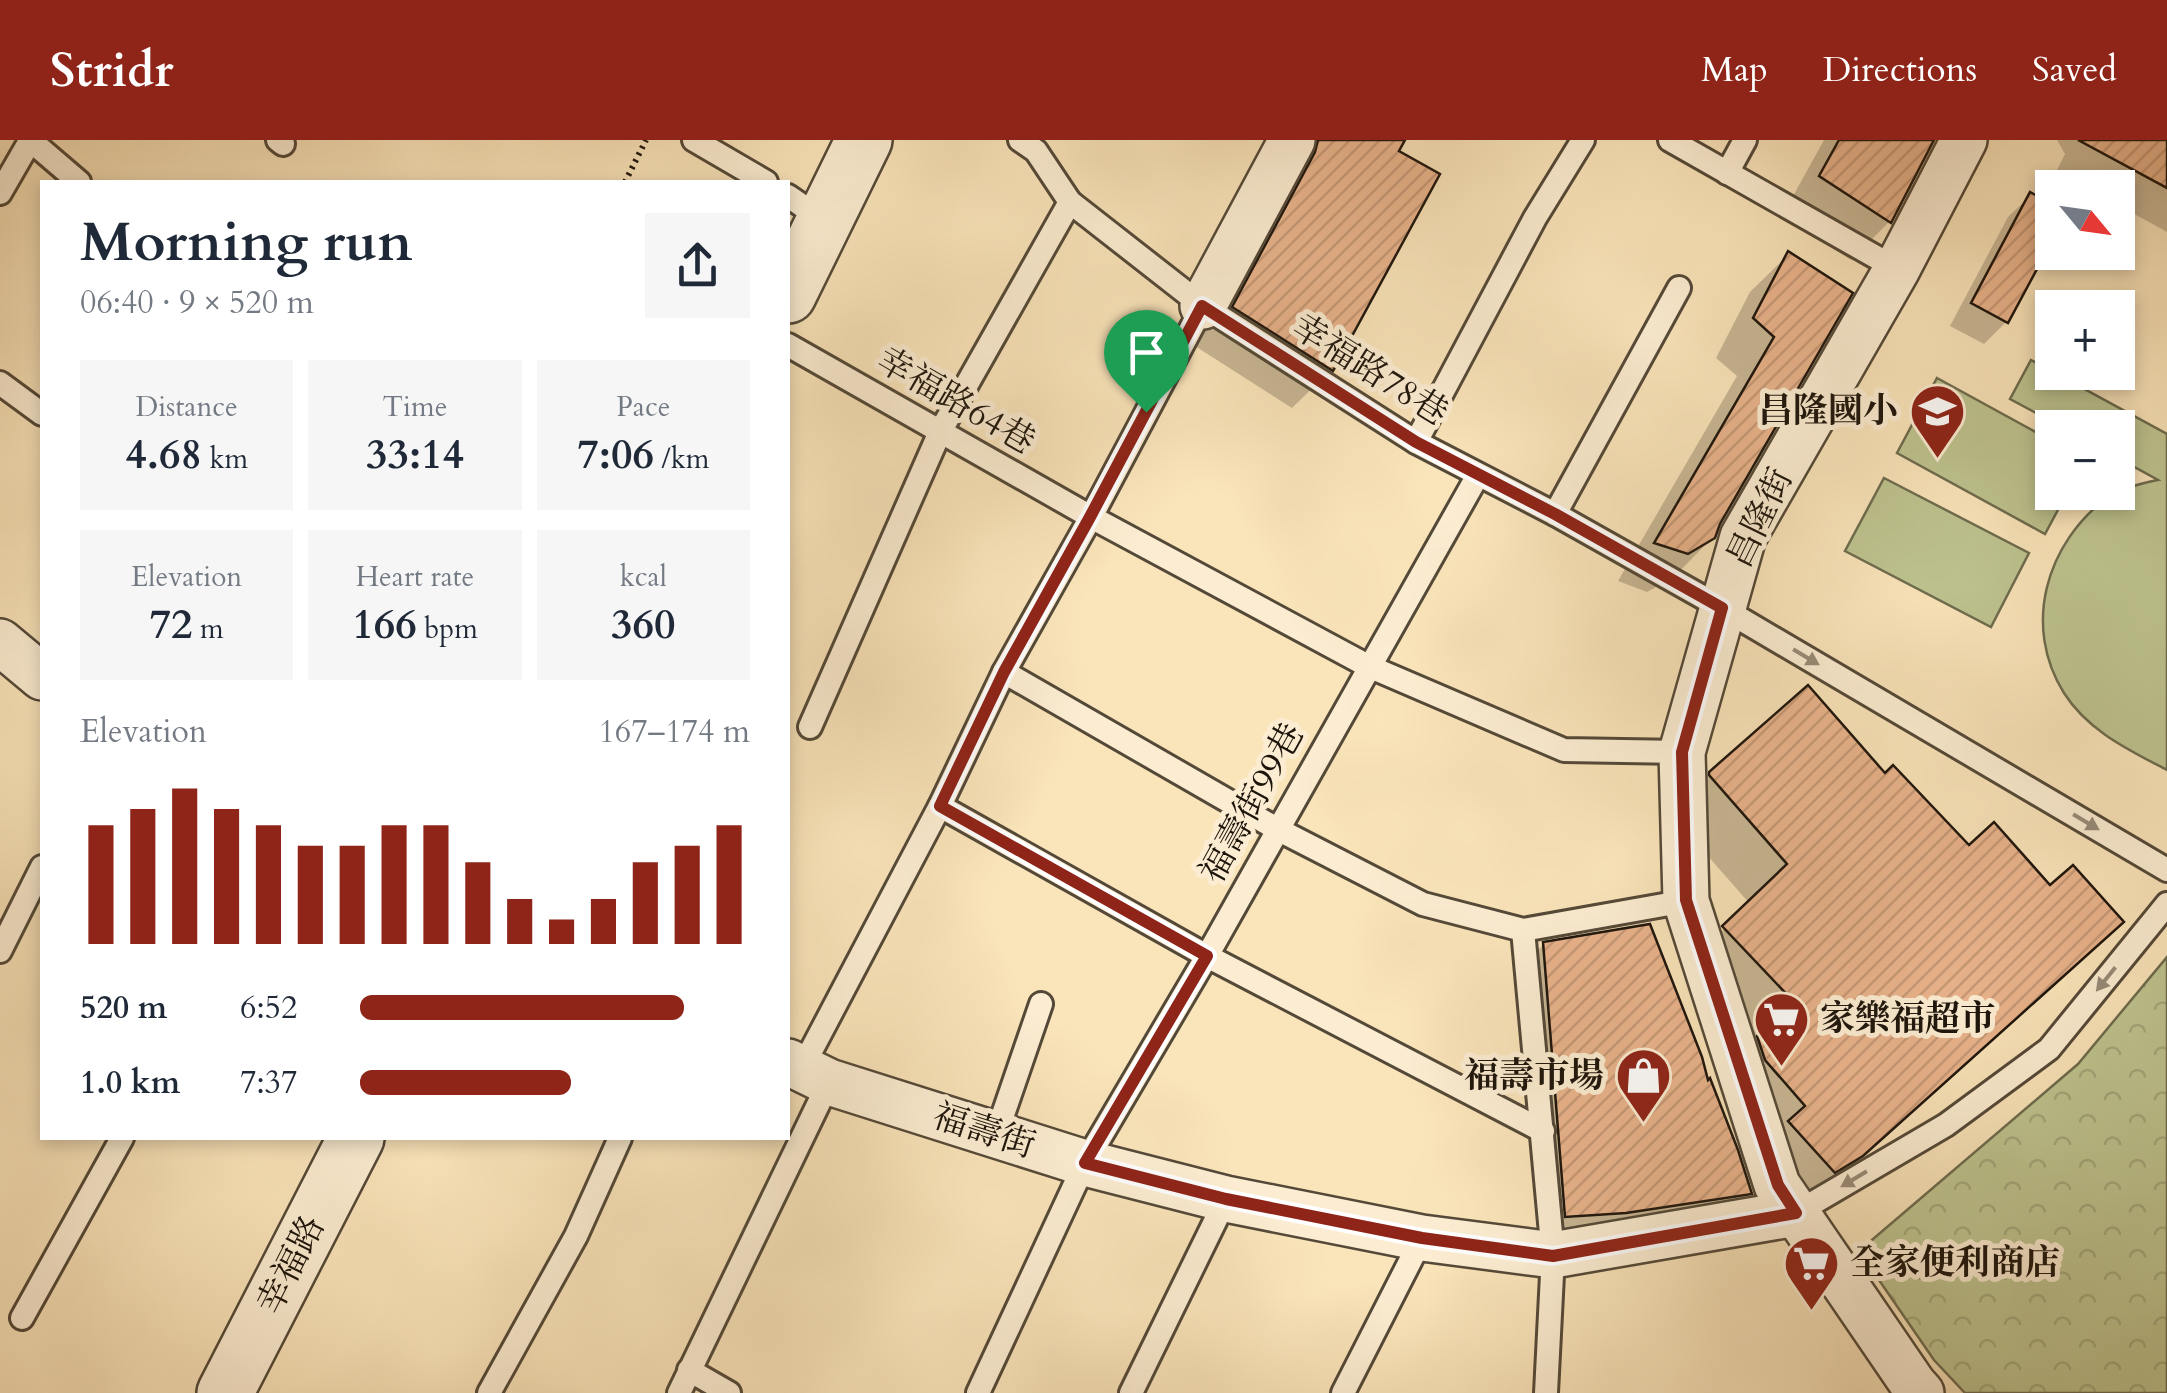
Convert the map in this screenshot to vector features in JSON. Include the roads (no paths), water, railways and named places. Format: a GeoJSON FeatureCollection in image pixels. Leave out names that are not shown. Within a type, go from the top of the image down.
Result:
{"type":"FeatureCollection","features":[{"type":"Feature","properties":{"kind":"street"},"geometry":{"type":"LineString","coordinates":[[790,285],[805,208],[864,140]]}},
{"type":"Feature","properties":{"kind":"street"},"geometry":{"type":"LineString","coordinates":[[1202,306],[1292,140]]}},
{"type":"Feature","properties":{"kind":"street","name":"昌隆街"},"geometry":{"type":"LineString","coordinates":[[1796,1213],[1778,1185],[1686,900],[1682,752],[1743,537],[1896,269],[1964,140]]}},
{"type":"Feature","properties":{"kind":"street"},"geometry":{"type":"LineString","coordinates":[[0,642],[40,675]]}},
{"type":"Feature","properties":{"kind":"street","name":"福壽街"},"geometry":{"type":"LineString","coordinates":[[806,1071],[1085,1163],[1226,1199],[1422,1238],[1553,1256],[1796,1213]]}},
{"type":"Feature","properties":{"kind":"street","name":"幸福路"},"geometry":{"type":"LineString","coordinates":[[225,1393],[355,1140]]}},
{"type":"Feature","properties":{"kind":"street"},"geometry":{"type":"LineString","coordinates":[[1796,1213],[1912,1390]]}},
{"type":"Feature","properties":{"kind":"lane"},"geometry":{"type":"LineString","coordinates":[[694,140],[763,180]]}},
{"type":"Feature","properties":{"kind":"lane"},"geometry":{"type":"LineString","coordinates":[[1416,442],[1535,218],[1582,140]]}},
{"type":"Feature","properties":{"kind":"lane"},"geometry":{"type":"LineString","coordinates":[[1670,140],[1896,269]]}},
{"type":"Feature","properties":{"kind":"lane"},"geometry":{"type":"LineString","coordinates":[[1727,173],[1744,140]]}},
{"type":"Feature","properties":{"kind":"lane"},"geometry":{"type":"LineString","coordinates":[[0,193],[30,141],[77,180]]}},
{"type":"Feature","properties":{"kind":"lane","name":"幸福路78巷"},"geometry":{"type":"LineString","coordinates":[[1033,144],[1070,202],[1202,306],[1416,442],[1722,608],[2167,870]]}},
{"type":"Feature","properties":{"kind":"lane"},"geometry":{"type":"LineString","coordinates":[[810,727],[940,432],[1070,202]]}},
{"type":"Feature","properties":{"kind":"lane"},"geometry":{"type":"LineString","coordinates":[[1555,514],[1679,288]]}},
{"type":"Feature","properties":{"kind":"lane"},"geometry":{"type":"LineString","coordinates":[[790,1112],[806,1071],[1004,672],[1202,306]]}},
{"type":"Feature","properties":{"kind":"lane","name":"幸福路64巷"},"geometry":{"type":"LineString","coordinates":[[790,346],[1090,517],[1368,666],[1564,750],[1682,752]]}},
{"type":"Feature","properties":{"kind":"lane"},"geometry":{"type":"LineString","coordinates":[[0,383],[40,413]]}},
{"type":"Feature","properties":{"kind":"lane","name":"福壽街99巷"},"geometry":{"type":"LineString","coordinates":[[978,1393],[1085,1163],[1207,956],[1478,476]]}},
{"type":"Feature","properties":{"kind":"lane"},"geometry":{"type":"LineString","coordinates":[[1004,672],[1277,829],[1423,904],[1523,930],[1686,900]]}},
{"type":"Feature","properties":{"kind":"lane"},"geometry":{"type":"LineString","coordinates":[[940,806],[1207,956],[1543,1131]]}},
{"type":"Feature","properties":{"kind":"lane"},"geometry":{"type":"LineString","coordinates":[[0,951],[40,871]]}},
{"type":"Feature","properties":{"kind":"lane"},"geometry":{"type":"LineString","coordinates":[[1796,1213],[1946,1124],[2049,1049],[2167,904]]}},
{"type":"Feature","properties":{"kind":"lane"},"geometry":{"type":"LineString","coordinates":[[1523,930],[1553,1256],[1546,1393]]}},
{"type":"Feature","properties":{"kind":"lane"},"geometry":{"type":"LineString","coordinates":[[996,1135],[1042,1004]]}},
{"type":"Feature","properties":{"kind":"lane"},"geometry":{"type":"LineString","coordinates":[[22,1318],[121,1140]]}},
{"type":"Feature","properties":{"kind":"lane"},"geometry":{"type":"LineString","coordinates":[[489,1393],[576,1236],[619,1140]]}},
{"type":"Feature","properties":{"kind":"lane"},"geometry":{"type":"LineString","coordinates":[[679,1393],[779,1140]]}},
{"type":"Feature","properties":{"kind":"lane"},"geometry":{"type":"LineString","coordinates":[[1131,1393],[1226,1199]]}},
{"type":"Feature","properties":{"kind":"lane"},"geometry":{"type":"LineString","coordinates":[[1343,1393],[1422,1238]]}},
{"type":"Feature","properties":{"kind":"lane"},"geometry":{"type":"LineString","coordinates":[[689,1370],[729,1393]]}},
{"type":"Feature","properties":{"kind":"place","name":"昌隆國小"},"geometry":{"type":"Point","coordinates":[1937,460]}},
{"type":"Feature","properties":{"kind":"place","name":"家樂福超市"},"geometry":{"type":"Point","coordinates":[1781,1068]}},
{"type":"Feature","properties":{"kind":"place","name":"福壽市場"},"geometry":{"type":"Point","coordinates":[1643,1125]}},
{"type":"Feature","properties":{"kind":"place","name":"全家便利商店"},"geometry":{"type":"Point","coordinates":[1811,1312]}}]}
